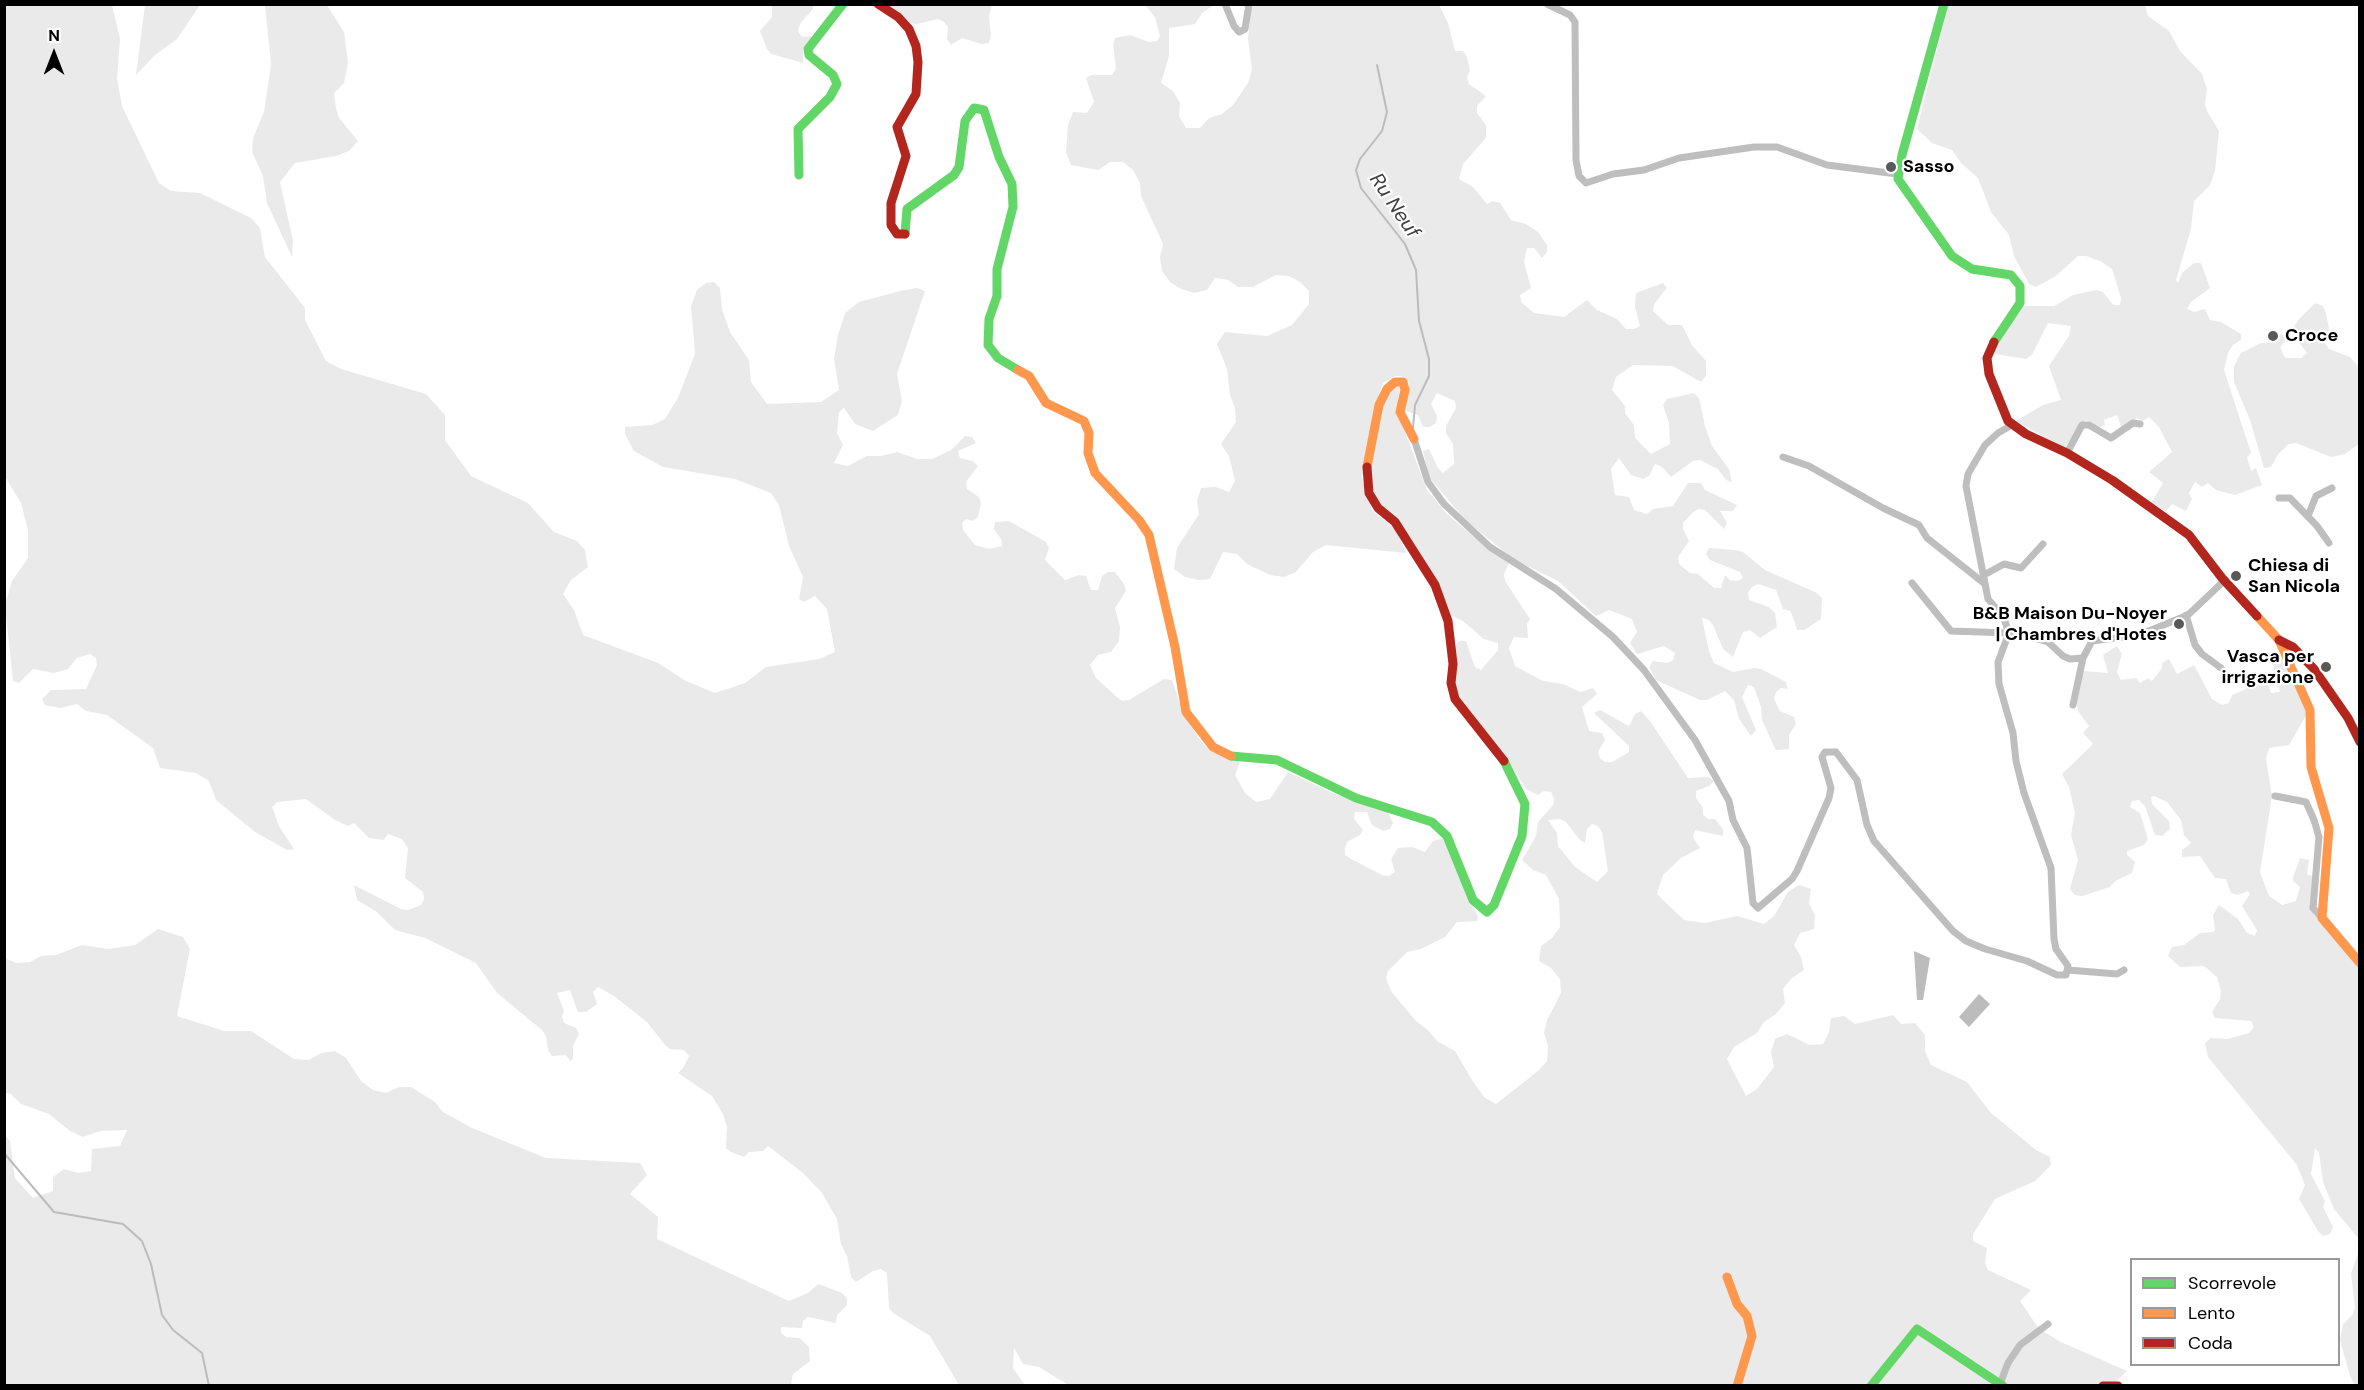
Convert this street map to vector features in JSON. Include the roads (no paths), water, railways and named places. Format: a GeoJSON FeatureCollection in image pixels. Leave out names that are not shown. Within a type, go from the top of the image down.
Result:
{"type":"FeatureCollection","features":[{"type":"Feature","properties":{"kind":"street"},"geometry":{"type":"LineString","coordinates":[[799,176],[798,129],[830,97],[837,84],[833,75],[809,55],[808,49],[843,4]]}},
{"type":"Feature","properties":{"kind":"street"},"geometry":{"type":"LineString","coordinates":[[878,4],[898,17],[909,29],[916,46],[918,62],[916,94],[897,127],[906,156],[902,176],[891,203],[891,225],[897,234],[905,235],[907,209],[954,175],[959,167],[965,121],[974,108],[984,110],[999,157],[1012,183],[1013,207],[998,269],[998,296],[989,319],[988,345],[998,358],[1029,376],[1046,403],[1084,421],[1089,433],[1088,453],[1095,473],[1140,520],[1149,535],[1175,647],[1186,712],[1213,747],[1232,756],[1277,760],[1356,798],[1432,822],[1447,836],[1473,900],[1487,912],[1494,905],[1522,836],[1525,804],[1503,759],[1455,699],[1451,683],[1452,664],[1448,621],[1435,585],[1395,522],[1378,508],[1370,493],[1366,474],[1379,405],[1387,388],[1395,382],[1403,382],[1405,390],[1400,412],[1414,439],[1428,482],[1444,504],[1490,547],[1556,589],[1612,637],[1644,670],[1695,740],[1729,801],[1733,820],[1747,848],[1753,903],[1758,909],[1792,879],[1797,871],[1829,798],[1831,788],[1822,756],[1826,752],[1836,752],[1857,780],[1867,825],[1874,841],[1953,931],[1966,941],[2027,961],[2057,975],[2066,975],[2068,970]]}},
{"type":"Feature","properties":{"kind":"street"},"geometry":{"type":"LineString","coordinates":[[1225,4],[1239,32],[1245,29],[1249,4]]}},
{"type":"Feature","properties":{"kind":"street"},"geometry":{"type":"LineString","coordinates":[[1547,4],[1570,15],[1575,22],[1576,160],[1580,176],[1586,183],[1613,174],[1644,170],[1679,158],[1765,147],[1776,147],[1827,165],[1897,174],[1953,256],[1966,267],[2004,272],[2017,280],[2021,294],[2020,303],[1990,348],[1987,358],[1989,374],[2005,416],[2012,425],[2067,453],[2112,480],[2189,535],[2225,580],[2279,640],[2301,653],[2348,718],[2360,742]]}},
{"type":"Feature","properties":{"kind":"street"},"geometry":{"type":"LineString","coordinates":[[1897,174],[1944,4]]}},
{"type":"Feature","properties":{"kind":"street"},"geometry":{"type":"LineString","coordinates":[[2067,453],[2082,425],[2089,425],[2110,438],[2133,423],[2140,424]]}},
{"type":"Feature","properties":{"kind":"street"},"geometry":{"type":"LineString","coordinates":[[2012,425],[1998,433],[1986,445],[1966,481],[1988,599],[2003,615],[2009,633],[1998,662],[1999,684],[2012,724],[2016,761],[2024,793],[2051,868],[2054,939],[2056,949],[2068,970]]}},
{"type":"Feature","properties":{"kind":"street"},"geometry":{"type":"LineString","coordinates":[[1783,457],[1809,466],[1883,508],[1919,525],[1927,538],[1985,584]]}},
{"type":"Feature","properties":{"kind":"street"},"geometry":{"type":"LineString","coordinates":[[2308,516],[2316,495],[2332,488]]}},
{"type":"Feature","properties":{"kind":"street"},"geometry":{"type":"LineString","coordinates":[[2279,498],[2290,498],[2308,516],[2329,543]]}},
{"type":"Feature","properties":{"kind":"street"},"geometry":{"type":"LineString","coordinates":[[1984,574],[2004,564],[2021,568],[2043,544]]}},
{"type":"Feature","properties":{"kind":"street"},"geometry":{"type":"LineString","coordinates":[[2073,705],[2083,658],[2092,641],[2139,635],[2186,615],[2225,580]]}},
{"type":"Feature","properties":{"kind":"street"},"geometry":{"type":"LineString","coordinates":[[1911,583],[1951,631],[2020,634],[2048,642],[2063,656],[2070,659],[2083,658]]}},
{"type":"Feature","properties":{"kind":"street"},"geometry":{"type":"LineString","coordinates":[[2186,615],[2195,645],[2202,654],[2221,668]]}},
{"type":"Feature","properties":{"kind":"street"},"geometry":{"type":"LineString","coordinates":[[2279,640],[2310,710],[2311,767],[2329,828],[2322,918]]}},
{"type":"Feature","properties":{"kind":"street"},"geometry":{"type":"LineString","coordinates":[[2275,796],[2306,802],[2319,837],[2313,908],[2360,963]]}},
{"type":"Feature","properties":{"kind":"street"},"geometry":{"type":"LineString","coordinates":[[2068,970],[2117,974],[2124,970]]}},
{"type":"Feature","properties":{"kind":"street"},"geometry":{"type":"LineString","coordinates":[[1726,1277],[1737,1304],[1747,1316],[1752,1336],[1737,1386]]}},
{"type":"Feature","properties":{"kind":"street"},"geometry":{"type":"LineString","coordinates":[[1871,1386],[1917,1329],[2002,1385],[2008,1363],[2020,1346],[2048,1324]]}},
{"type":"Feature","properties":{"kind":"street"},"geometry":{"type":"LineString","coordinates":[[2103,1386],[2118,1386]]}},
{"type":"Feature","properties":{"kind":"waterway","name":"Ru Neuf"},"geometry":{"type":"LineString","coordinates":[[1377,65],[1387,112],[1382,131],[1360,159],[1356,170],[1361,188],[1405,244],[1416,270],[1419,321],[1429,359],[1429,376],[1415,405],[1413,428]]}},
{"type":"Feature","properties":{"kind":"waterway"},"geometry":{"type":"LineString","coordinates":[[4,1153],[54,1212],[123,1224],[142,1241],[151,1264],[162,1315],[173,1330],[202,1353],[209,1386]]}},
{"type":"Feature","properties":{"kind":"place","name":"Sasso"},"geometry":{"type":"Point","coordinates":[1891,167]}},
{"type":"Feature","properties":{"kind":"place","name":"Croce"},"geometry":{"type":"Point","coordinates":[2273,336]}},
{"type":"Feature","properties":{"kind":"place","name":"Chiesa di San Nicola"},"geometry":{"type":"Point","coordinates":[2236,576]}},
{"type":"Feature","properties":{"kind":"place","name":"B&B Maison Du-Noyer | Chambres d'Hotes"},"geometry":{"type":"Point","coordinates":[2179,624]}},
{"type":"Feature","properties":{"kind":"place","name":"Vasca per irrigazione"},"geometry":{"type":"Point","coordinates":[2326,667]}}]}
